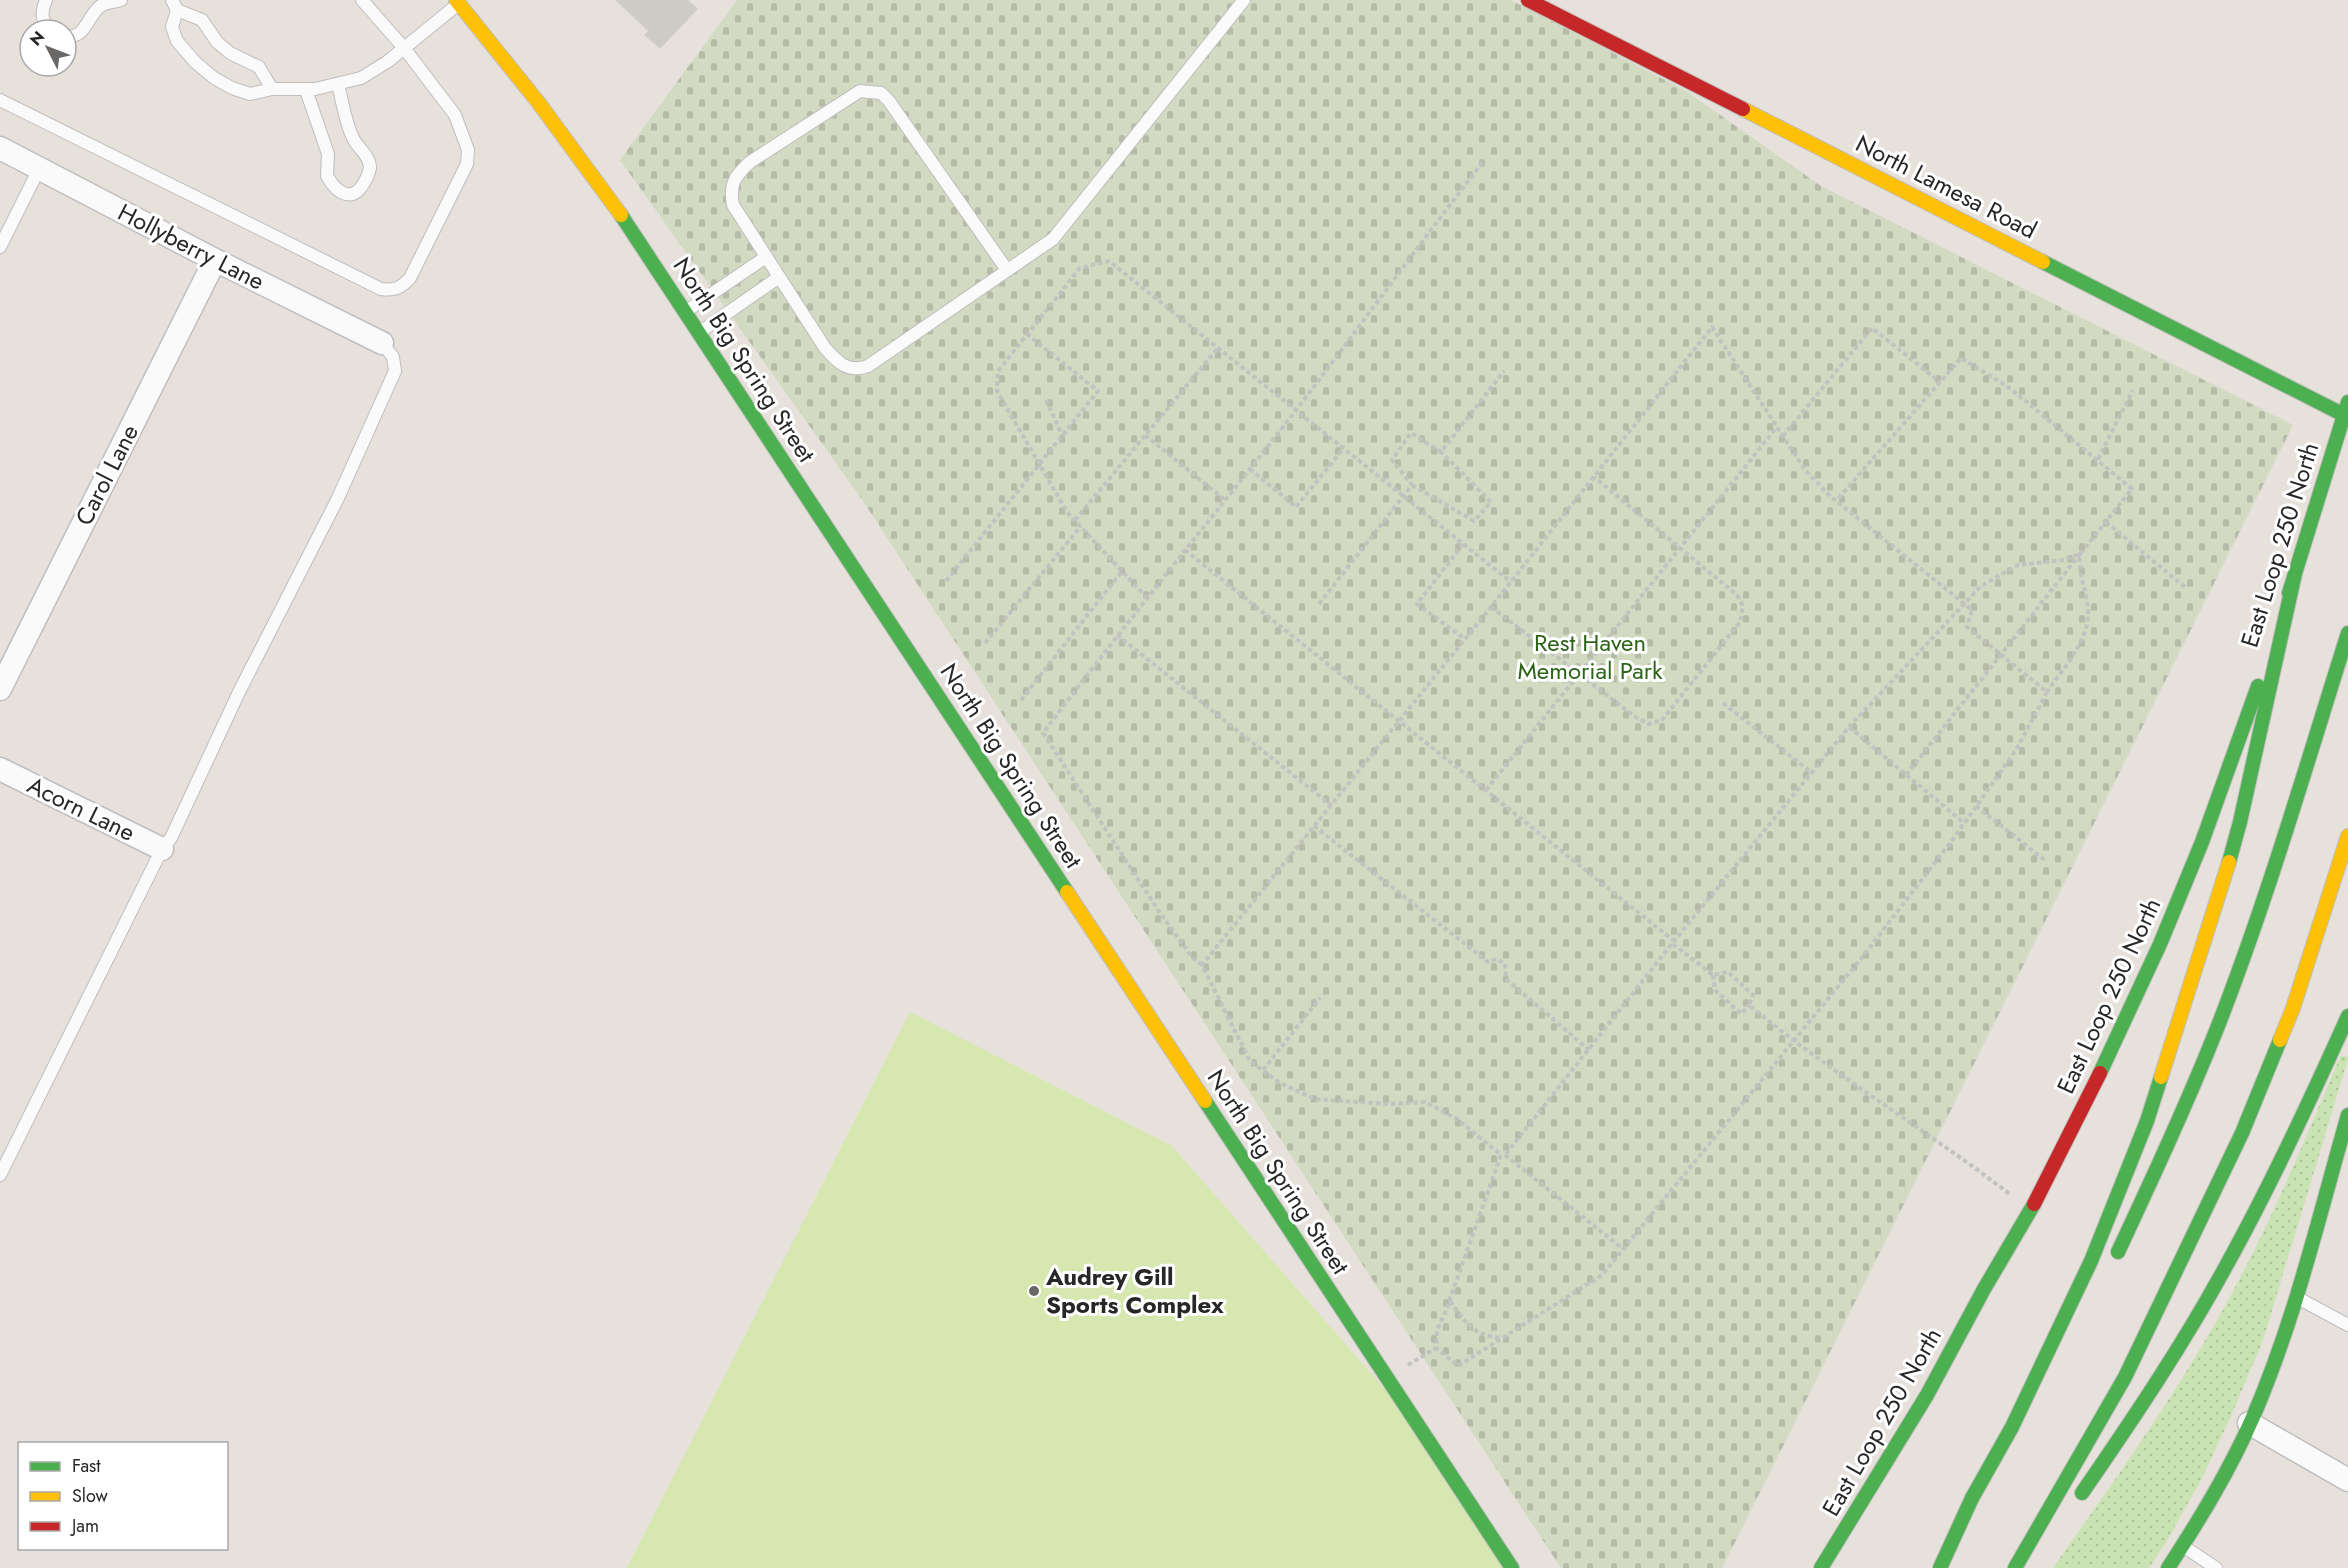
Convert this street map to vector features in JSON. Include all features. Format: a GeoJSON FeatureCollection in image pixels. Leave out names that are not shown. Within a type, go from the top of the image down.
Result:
{"type":"FeatureCollection","features":[{"type":"Feature","properties":{"kind":"main road","name":"North Lamesa Road"},"geometry":{"type":"LineString","coordinates":[[1528,0],[2346,408]]}},
{"type":"Feature","properties":{"kind":"main road","name":"North Big Spring Street"},"geometry":{"type":"LineString","coordinates":[[458,2],[525,84],[620,212],[1512,1568]]}},
{"type":"Feature","properties":{"kind":"main road","name":"East Loop 250 North"},"geometry":{"type":"LineString","coordinates":[[1821,1568],[1927,1395],[2030,1210],[2090,1095],[2160,944],[2202,842],[2249,713],[2346,408]]}},
{"type":"Feature","properties":{"kind":"main road"},"geometry":{"type":"LineString","coordinates":[[1940,1568],[1972,1498],[2012,1427],[2058,1334],[2091,1261],[2147,1120],[2214,914],[2240,822],[2296,569]]}},
{"type":"Feature","properties":{"kind":"main road"},"geometry":{"type":"LineString","coordinates":[[2112,1264],[2216,1031],[2260,910],[2348,633]]}},
{"type":"Feature","properties":{"kind":"main road"},"geometry":{"type":"LineString","coordinates":[[2015,1568],[2125,1377],[2242,1133],[2293,1008],[2348,836]]}},
{"type":"Feature","properties":{"kind":"main road"},"geometry":{"type":"LineString","coordinates":[[2075,1502],[2166,1368],[2233,1254],[2267,1190],[2348,1016]]}},
{"type":"Feature","properties":{"kind":"main road"},"geometry":{"type":"LineString","coordinates":[[2168,1568],[2234,1458],[2269,1374],[2295,1297],[2348,1115]]}},
{"type":"Feature","properties":{"kind":"main road"},"geometry":{"type":"LineString","coordinates":[[1946,1568],[1983,1508]]}},
{"type":"Feature","properties":{"kind":"main road"},"geometry":{"type":"LineString","coordinates":[[2029,1568],[2042,1549]]}},
{"type":"Feature","properties":{"kind":"street","name":"Hollyberry Lane"},"geometry":{"type":"LineString","coordinates":[[0,148],[214,260],[382,343]]}},
{"type":"Feature","properties":{"kind":"street","name":"Carol Lane"},"geometry":{"type":"LineString","coordinates":[[0,689],[214,260]]}},
{"type":"Feature","properties":{"kind":"street","name":"Acorn Lane"},"geometry":{"type":"LineString","coordinates":[[0,769],[162,849]]}},
{"type":"Feature","properties":{"kind":"street"},"geometry":{"type":"LineString","coordinates":[[2249,1423],[2348,1480]]}},
{"type":"Feature","properties":{"kind":"lane"},"geometry":{"type":"LineString","coordinates":[[43,18],[46,0]]}},
{"type":"Feature","properties":{"kind":"lane"},"geometry":{"type":"LineString","coordinates":[[78,35],[97,9],[121,0]]}},
{"type":"Feature","properties":{"kind":"lane"},"geometry":{"type":"LineString","coordinates":[[0,100],[381,289],[392,290],[410,278],[467,164],[468,150],[455,115],[404,48],[362,0]]}},
{"type":"Feature","properties":{"kind":"lane"},"geometry":{"type":"LineString","coordinates":[[1007,270],[889,101],[881,93],[860,91],[750,162],[736,175],[732,189],[733,205],[825,348],[838,363],[848,368],[859,369],[868,366],[1053,239],[1244,0]]}},
{"type":"Feature","properties":{"kind":"lane"},"geometry":{"type":"LineString","coordinates":[[272,89],[259,67],[230,52],[217,42],[202,20],[175,5],[172,27],[177,41],[195,62],[214,78],[232,88],[250,94],[272,89],[306,90],[338,85],[361,78],[404,48],[458,2]]}},
{"type":"Feature","properties":{"kind":"lane"},"geometry":{"type":"LineString","coordinates":[[306,90],[328,153],[327,176],[339,192],[346,195],[355,193],[362,187],[370,167],[366,155],[354,139],[338,85]]}},
{"type":"Feature","properties":{"kind":"lane"},"geometry":{"type":"LineString","coordinates":[[0,247],[39,169]]}},
{"type":"Feature","properties":{"kind":"lane"},"geometry":{"type":"LineString","coordinates":[[686,312],[766,257]]}},
{"type":"Feature","properties":{"kind":"lane"},"geometry":{"type":"LineString","coordinates":[[699,333],[779,277]]}},
{"type":"Feature","properties":{"kind":"lane"},"geometry":{"type":"LineString","coordinates":[[0,1175],[162,849],[171,838],[239,692],[338,498],[395,371],[393,357],[382,343]]}},
{"type":"Feature","properties":{"kind":"lane"},"geometry":{"type":"LineString","coordinates":[[2295,1297],[2348,1325]]}},
{"type":"Feature","properties":{"kind":"lane"},"geometry":{"type":"LineString","coordinates":[[2182,1545],[2216,1568]]}},
{"type":"Feature","properties":{"kind":"path"},"geometry":{"type":"LineString","coordinates":[[1483,162],[1250,469],[1117,635],[1043,733],[1158,910],[1192,957],[1202,964],[1250,1061],[1280,1083],[1315,1099],[1387,1104],[1425,1102],[1457,1119],[1623,1249]]}},
{"type":"Feature","properties":{"kind":"path"},"geometry":{"type":"LineString","coordinates":[[1147,598],[1067,512],[997,391],[998,371],[1080,268],[1108,261],[1511,582]]}},
{"type":"Feature","properties":{"kind":"path"},"geometry":{"type":"LineString","coordinates":[[1202,964],[1491,607],[1712,327],[1805,470],[1836,501],[1972,610],[1966,627],[2047,692]]}},
{"type":"Feature","properties":{"kind":"path"},"geometry":{"type":"LineString","coordinates":[[1783,436],[1872,328],[1940,382]]}},
{"type":"Feature","properties":{"kind":"path"},"geometry":{"type":"LineString","coordinates":[[946,581],[1038,463],[1098,391],[1027,334]]}},
{"type":"Feature","properties":{"kind":"path"},"geometry":{"type":"LineString","coordinates":[[1075,520],[1217,349]]}},
{"type":"Feature","properties":{"kind":"path"},"geometry":{"type":"LineString","coordinates":[[1836,501],[1961,358],[2011,389],[2132,489],[1906,775]]}},
{"type":"Feature","properties":{"kind":"path"},"geometry":{"type":"LineString","coordinates":[[1442,453],[1504,371]]}},
{"type":"Feature","properties":{"kind":"path"},"geometry":{"type":"LineString","coordinates":[[2098,459],[2133,390]]}},
{"type":"Feature","properties":{"kind":"path"},"geometry":{"type":"LineString","coordinates":[[1046,400],[1062,435]]}},
{"type":"Feature","properties":{"kind":"path"},"geometry":{"type":"LineString","coordinates":[[1486,790],[1777,427]]}},
{"type":"Feature","properties":{"kind":"path"},"geometry":{"type":"LineString","coordinates":[[1411,433],[1442,453],[1491,502],[1474,521],[1412,485],[1392,460],[1411,433]]}},
{"type":"Feature","properties":{"kind":"path"},"geometry":{"type":"LineString","coordinates":[[1145,435],[1225,500]]}},
{"type":"Feature","properties":{"kind":"path"},"geometry":{"type":"LineString","coordinates":[[1250,469],[1296,507],[1343,449]]}},
{"type":"Feature","properties":{"kind":"path"},"geometry":{"type":"LineString","coordinates":[[1491,607],[1637,718],[1649,724],[1662,720],[1715,656],[1740,622],[1743,606],[1737,595],[1594,477]]}},
{"type":"Feature","properties":{"kind":"path"},"geometry":{"type":"LineString","coordinates":[[1319,604],[1412,485]]}},
{"type":"Feature","properties":{"kind":"path"},"geometry":{"type":"LineString","coordinates":[[2106,522],[2186,588]]}},
{"type":"Feature","properties":{"kind":"path"},"geometry":{"type":"LineString","coordinates":[[985,643],[1081,526]]}},
{"type":"Feature","properties":{"kind":"path"},"geometry":{"type":"LineString","coordinates":[[1463,544],[1417,604],[1465,639]]}},
{"type":"Feature","properties":{"kind":"path"},"geometry":{"type":"LineString","coordinates":[[1185,550],[1400,720],[1713,975],[1715,990],[1741,1014],[1749,1005],[1753,995],[1728,972],[1713,975]]}},
{"type":"Feature","properties":{"kind":"path"},"geometry":{"type":"LineString","coordinates":[[1436,1348],[1437,1330],[1504,1155],[1673,943],[1849,727],[1981,586],[2018,565],[2064,560],[2080,554]]}},
{"type":"Feature","properties":{"kind":"path"},"geometry":{"type":"LineString","coordinates":[[1436,1348],[1458,1366],[1602,1275],[1864,955],[2016,750],[2047,692],[2086,632],[2088,609],[2079,571],[2080,554]]}},
{"type":"Feature","properties":{"kind":"path"},"geometry":{"type":"LineString","coordinates":[[1021,700],[1122,571]]}},
{"type":"Feature","properties":{"kind":"path"},"geometry":{"type":"LineString","coordinates":[[1117,635],[1331,805]]}},
{"type":"Feature","properties":{"kind":"path"},"geometry":{"type":"LineString","coordinates":[[1724,703],[1812,773]]}},
{"type":"Feature","properties":{"kind":"path"},"geometry":{"type":"LineString","coordinates":[[1849,727],[1964,823]]}},
{"type":"Feature","properties":{"kind":"path"},"geometry":{"type":"LineString","coordinates":[[1976,806],[2046,861]]}},
{"type":"Feature","properties":{"kind":"path"},"geometry":{"type":"LineString","coordinates":[[1314,826],[1488,962],[1497,959],[1505,964],[1506,979],[1589,1050]]}},
{"type":"Feature","properties":{"kind":"path"},"geometry":{"type":"LineString","coordinates":[[1263,1070],[1320,998]]}},
{"type":"Feature","properties":{"kind":"path"},"geometry":{"type":"LineString","coordinates":[[1749,1005],[1793,1042],[1959,1155],[2030,1210]]}},
{"type":"Feature","properties":{"kind":"path"},"geometry":{"type":"LineString","coordinates":[[1449,1300],[1461,1317],[1479,1334],[1501,1338]]}},
{"type":"Feature","properties":{"kind":"path"},"geometry":{"type":"LineString","coordinates":[[1387,1378],[1436,1348]]}},
{"type":"Feature","properties":{"kind":"green space","name":"Rest Haven Memorial Park"},"geometry":{"type":"Polygon","coordinates":[[[737,0],[1511,0],[1686,91],[1821,186],[2293,425],[1722,1568],[1561,1568],[863,501],[620,160],[737,0]]]}},
{"type":"Feature","properties":{"kind":"green space","name":"Audrey Gill Sports Complex"},"geometry":{"type":"Polygon","coordinates":[[[910,1012],[1172,1146],[1425,1435],[1511,1568],[627,1568],[910,1012]]]}},
{"type":"Feature","properties":{"kind":"green space"},"geometry":{"type":"Polygon","coordinates":[[[2341,1055],[2348,1059],[2263,1340],[2201,1480],[2169,1537],[2149,1568],[2053,1568],[2175,1390],[2219,1316],[2293,1168],[2341,1055]]]}},
{"type":"Feature","properties":{"kind":"building"},"geometry":{"type":"Polygon","coordinates":[[[616,0],[687,0],[697,9],[660,48],[645,35],[649,31],[616,0]]]}},
{"type":"Feature","properties":{"kind":"traffic: fast"},"geometry":{"type":"LineString","coordinates":[[621,215],[1067,892]]}},
{"type":"Feature","properties":{"kind":"traffic: fast"},"geometry":{"type":"LineString","coordinates":[[2043,262],[2344,415]]}},
{"type":"Feature","properties":{"kind":"traffic: fast"},"geometry":{"type":"LineString","coordinates":[[2289,593],[2348,402]]}},
{"type":"Feature","properties":{"kind":"traffic: fast"},"geometry":{"type":"LineString","coordinates":[[2229,862],[2240,822],[2296,569]]}},
{"type":"Feature","properties":{"kind":"traffic: fast"},"geometry":{"type":"LineString","coordinates":[[2118,1252],[2193,1087],[2235,982],[2348,633]]}},
{"type":"Feature","properties":{"kind":"traffic: fast"},"geometry":{"type":"LineString","coordinates":[[2100,1073],[2160,944],[2202,842],[2258,686]]}},
{"type":"Feature","properties":{"kind":"traffic: fast"},"geometry":{"type":"LineString","coordinates":[[2082,1493],[2139,1409],[2210,1295],[2259,1205],[2348,1016]]}},
{"type":"Feature","properties":{"kind":"traffic: fast"},"geometry":{"type":"LineString","coordinates":[[2015,1568],[2125,1377],[2242,1133],[2280,1040]]}},
{"type":"Feature","properties":{"kind":"traffic: fast"},"geometry":{"type":"LineString","coordinates":[[1940,1568],[1972,1498],[2012,1427],[2091,1261],[2147,1121],[2161,1077]]}},
{"type":"Feature","properties":{"kind":"traffic: fast"},"geometry":{"type":"LineString","coordinates":[[1205,1101],[1512,1568]]}},
{"type":"Feature","properties":{"kind":"traffic: fast"},"geometry":{"type":"LineString","coordinates":[[2168,1568],[2224,1475],[2244,1437],[2268,1380],[2294,1305],[2348,1115]]}},
{"type":"Feature","properties":{"kind":"traffic: fast"},"geometry":{"type":"LineString","coordinates":[[1821,1568],[1927,1395],[1984,1289],[2034,1204]]}},
{"type":"Feature","properties":{"kind":"traffic: slow"},"geometry":{"type":"LineString","coordinates":[[456,0],[538,102],[621,215]]}},
{"type":"Feature","properties":{"kind":"traffic: slow"},"geometry":{"type":"LineString","coordinates":[[1743,109],[2043,262]]}},
{"type":"Feature","properties":{"kind":"traffic: slow"},"geometry":{"type":"LineString","coordinates":[[2280,1040],[2293,1008],[2348,836]]}},
{"type":"Feature","properties":{"kind":"traffic: slow"},"geometry":{"type":"LineString","coordinates":[[2161,1077],[2229,862]]}},
{"type":"Feature","properties":{"kind":"traffic: slow"},"geometry":{"type":"LineString","coordinates":[[1067,892],[1205,1101]]}},
{"type":"Feature","properties":{"kind":"traffic: jam"},"geometry":{"type":"LineString","coordinates":[[1528,0],[1743,109]]}},
{"type":"Feature","properties":{"kind":"traffic: jam"},"geometry":{"type":"LineString","coordinates":[[2034,1204],[2100,1073]]}},
{"type":"Feature","properties":{"kind":"place","name":"Audrey Gill Sports Complex"},"geometry":{"type":"Point","coordinates":[1034,1291]}}]}
